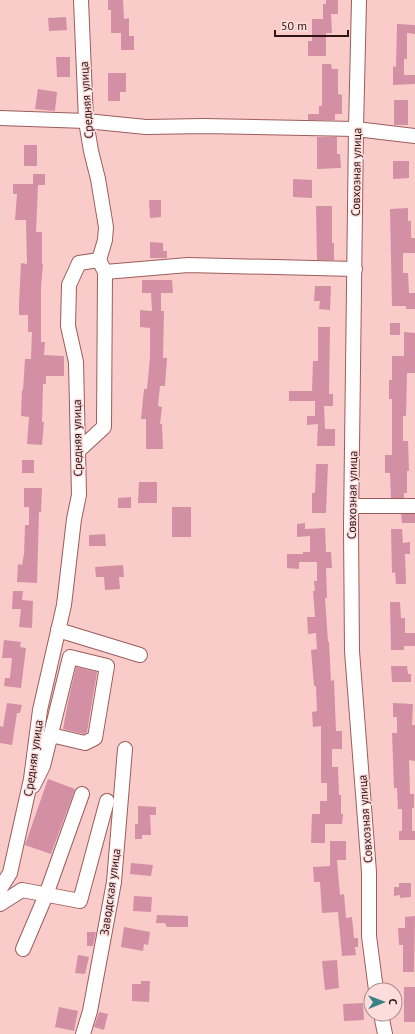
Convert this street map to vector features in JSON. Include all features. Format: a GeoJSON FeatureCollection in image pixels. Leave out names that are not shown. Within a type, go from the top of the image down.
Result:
{"type":"FeatureCollection","features":[{"type":"Feature","properties":{"kind":"street","name":"Средняя улица"},"geometry":{"type":"LineString","coordinates":[[0,888],[10,873],[31,779],[40,710],[64,606],[74,519],[79,495],[76,362],[68,326],[70,285],[79,264],[102,266],[105,240],[106,227],[86,120],[82,0]]}},
{"type":"Feature","properties":{"kind":"street","name":"Совхозная улица"},"geometry":{"type":"LineString","coordinates":[[359,0],[356,129],[352,651],[369,872],[369,936],[375,982]]}},
{"type":"Feature","properties":{"kind":"street"},"geometry":{"type":"LineString","coordinates":[[0,118],[86,120],[146,127],[204,126],[356,129],[415,136]]}},
{"type":"Feature","properties":{"kind":"street"},"geometry":{"type":"LineString","coordinates":[[78,452],[104,427],[102,266],[188,265],[355,269]]}},
{"type":"Feature","properties":{"kind":"street"},"geometry":{"type":"LineString","coordinates":[[352,506],[415,506]]}},
{"type":"Feature","properties":{"kind":"street"},"geometry":{"type":"LineString","coordinates":[[58,630],[140,655]]}},
{"type":"Feature","properties":{"kind":"street"},"geometry":{"type":"LineString","coordinates":[[26,801],[43,766],[70,657],[107,666],[95,738],[85,743],[51,735]]}},
{"type":"Feature","properties":{"kind":"street","name":"Заводская улица"},"geometry":{"type":"LineString","coordinates":[[83,1034],[90,1010],[114,882],[125,749]]}},
{"type":"Feature","properties":{"kind":"street"},"geometry":{"type":"LineString","coordinates":[[23,948],[46,895],[82,794]]}},
{"type":"Feature","properties":{"kind":"street"},"geometry":{"type":"LineString","coordinates":[[0,904],[22,890],[80,901],[107,801]]}},
{"type":"Feature","properties":{"kind":"street"},"geometry":{"type":"LineString","coordinates":[[383,1022],[385,1034]]}},
{"type":"Feature","properties":{"kind":"building"},"geometry":{"type":"Polygon","coordinates":[[[108,0],[123,0],[124,19],[129,18],[129,36],[134,36],[134,50],[121,50],[121,33],[111,33],[111,10],[108,10],[108,0]]]}},
{"type":"Feature","properties":{"kind":"building"},"geometry":{"type":"Polygon","coordinates":[[[326,0],[338,0],[338,14],[331,14],[332,33],[326,33],[326,56],[308,56],[308,41],[312,41],[312,19],[323,19],[323,4],[326,4],[326,0]]]}},
{"type":"Feature","properties":{"kind":"building"},"geometry":{"type":"Polygon","coordinates":[[[66,17],[67,30],[49,31],[48,18],[66,17]]]}},
{"type":"Feature","properties":{"kind":"building"},"geometry":{"type":"Polygon","coordinates":[[[397,24],[415,25],[415,34],[407,33],[407,59],[404,59],[404,75],[415,75],[415,84],[393,85],[393,66],[396,67],[397,24]]]}},
{"type":"Feature","properties":{"kind":"building"},"geometry":{"type":"Polygon","coordinates":[[[56,57],[70,57],[70,77],[57,77],[56,57]]]}},
{"type":"Feature","properties":{"kind":"building"},"geometry":{"type":"Polygon","coordinates":[[[322,64],[331,64],[332,69],[338,69],[338,94],[342,95],[342,114],[335,114],[335,120],[308,120],[308,114],[319,114],[319,106],[322,106],[322,64]]]}},
{"type":"Feature","properties":{"kind":"building"},"geometry":{"type":"Polygon","coordinates":[[[108,73],[126,73],[126,92],[120,92],[120,101],[108,101],[108,73]]]}},
{"type":"Feature","properties":{"kind":"building"},"geometry":{"type":"Polygon","coordinates":[[[38,89],[57,92],[55,111],[35,109],[38,89]]]}},
{"type":"Feature","properties":{"kind":"building"},"geometry":{"type":"Polygon","coordinates":[[[394,100],[408,100],[408,125],[394,125],[394,100]]]}},
{"type":"Feature","properties":{"kind":"building"},"geometry":{"type":"Polygon","coordinates":[[[317,137],[337,137],[337,154],[340,154],[341,168],[317,169],[317,137]]]}},
{"type":"Feature","properties":{"kind":"building"},"geometry":{"type":"Polygon","coordinates":[[[24,145],[37,145],[37,166],[24,166],[24,145]]]}},
{"type":"Feature","properties":{"kind":"building"},"geometry":{"type":"Polygon","coordinates":[[[393,161],[409,161],[409,178],[393,179],[393,161]]]}},
{"type":"Feature","properties":{"kind":"building"},"geometry":{"type":"Polygon","coordinates":[[[33,174],[45,174],[45,185],[38,185],[36,232],[42,232],[43,264],[41,287],[41,342],[45,342],[44,355],[64,356],[64,376],[46,376],[46,384],[43,384],[42,422],[44,422],[42,445],[27,444],[29,417],[21,416],[25,359],[31,359],[32,332],[28,332],[28,315],[19,315],[21,263],[27,264],[26,220],[15,220],[17,194],[13,194],[13,184],[33,184],[33,174]]]}},
{"type":"Feature","properties":{"kind":"building"},"geometry":{"type":"Polygon","coordinates":[[[293,179],[312,180],[312,198],[293,197],[293,179]]]}},
{"type":"Feature","properties":{"kind":"building"},"geometry":{"type":"Polygon","coordinates":[[[149,200],[161,200],[161,217],[150,218],[149,200]]]}},
{"type":"Feature","properties":{"kind":"building"},"geometry":{"type":"Polygon","coordinates":[[[316,206],[332,206],[332,243],[334,243],[334,260],[317,260],[316,206]]]}},
{"type":"Feature","properties":{"kind":"building"},"geometry":{"type":"Polygon","coordinates":[[[408,208],[408,221],[411,221],[411,238],[415,238],[415,253],[403,253],[403,273],[408,273],[409,293],[415,293],[415,309],[406,309],[406,306],[392,306],[390,209],[408,208]]]}},
{"type":"Feature","properties":{"kind":"building"},"geometry":{"type":"Polygon","coordinates":[[[150,242],[163,243],[163,251],[167,251],[167,258],[150,258],[150,242]]]}},
{"type":"Feature","properties":{"kind":"building"},"geometry":{"type":"Polygon","coordinates":[[[142,280],[172,280],[173,293],[161,293],[161,311],[164,311],[163,358],[167,358],[165,386],[160,386],[158,406],[162,407],[160,424],[162,424],[163,449],[146,449],[146,419],[141,419],[144,389],[147,389],[150,357],[150,328],[140,327],[140,310],[152,311],[151,293],[142,293],[142,280]]]}},
{"type":"Feature","properties":{"kind":"building"},"geometry":{"type":"Polygon","coordinates":[[[315,286],[331,286],[330,310],[319,309],[320,301],[314,301],[315,286]]]}},
{"type":"Feature","properties":{"kind":"building"},"geometry":{"type":"Polygon","coordinates":[[[390,323],[400,323],[400,335],[390,335],[390,323]]]}},
{"type":"Feature","properties":{"kind":"building"},"geometry":{"type":"Polygon","coordinates":[[[318,327],[330,327],[329,394],[333,394],[333,406],[324,406],[325,429],[335,429],[335,446],[317,446],[318,424],[307,425],[307,416],[315,416],[315,401],[289,401],[289,391],[312,391],[313,361],[318,361],[318,327]]]}},
{"type":"Feature","properties":{"kind":"building"},"geometry":{"type":"Polygon","coordinates":[[[404,332],[415,333],[415,373],[407,373],[406,416],[403,416],[403,441],[408,441],[409,471],[407,471],[407,493],[404,493],[404,498],[391,498],[390,473],[385,473],[385,455],[392,455],[392,399],[389,399],[389,380],[392,380],[392,356],[404,356],[404,332]]]}},
{"type":"Feature","properties":{"kind":"building"},"geometry":{"type":"Polygon","coordinates":[[[22,460],[34,460],[34,473],[22,473],[22,460]]]}},
{"type":"Feature","properties":{"kind":"building"},"geometry":{"type":"Polygon","coordinates":[[[316,464],[328,464],[326,513],[312,513],[312,493],[315,493],[316,464]]]}},
{"type":"Feature","properties":{"kind":"building"},"geometry":{"type":"Polygon","coordinates":[[[139,482],[157,482],[157,503],[138,503],[139,482]]]}},
{"type":"Feature","properties":{"kind":"building"},"geometry":{"type":"Polygon","coordinates":[[[24,488],[42,488],[41,512],[39,512],[37,583],[17,582],[18,564],[22,565],[24,554],[25,525],[29,525],[29,507],[24,507],[24,488]]]}},
{"type":"Feature","properties":{"kind":"building"},"geometry":{"type":"Polygon","coordinates":[[[131,497],[131,508],[118,508],[118,498],[131,497]]]}},
{"type":"Feature","properties":{"kind":"building"},"geometry":{"type":"Polygon","coordinates":[[[172,507],[191,507],[191,537],[172,537],[172,507]]]}},
{"type":"Feature","properties":{"kind":"building"},"geometry":{"type":"Polygon","coordinates":[[[401,514],[415,514],[415,523],[402,523],[401,514]]]}},
{"type":"Feature","properties":{"kind":"building"},"geometry":{"type":"Polygon","coordinates":[[[305,523],[305,529],[325,528],[326,552],[331,552],[332,568],[326,568],[327,598],[325,598],[331,681],[334,680],[336,731],[342,731],[342,749],[332,749],[332,767],[338,767],[339,795],[341,795],[341,814],[343,814],[342,824],[325,824],[325,843],[311,843],[312,814],[320,814],[320,801],[327,801],[327,783],[321,783],[321,726],[313,727],[312,712],[317,711],[316,686],[314,686],[311,650],[317,649],[316,633],[308,634],[307,617],[315,617],[313,591],[315,591],[314,581],[317,581],[317,562],[299,562],[299,569],[287,568],[287,554],[303,554],[303,552],[310,552],[310,536],[297,537],[297,524],[305,523]]]}},
{"type":"Feature","properties":{"kind":"building"},"geometry":{"type":"Polygon","coordinates":[[[391,529],[402,529],[403,543],[410,542],[410,554],[405,554],[406,584],[396,584],[395,572],[392,573],[391,529]]]}},
{"type":"Feature","properties":{"kind":"building"},"geometry":{"type":"Polygon","coordinates":[[[105,534],[106,546],[89,546],[89,535],[105,534]]]}},
{"type":"Feature","properties":{"kind":"building"},"geometry":{"type":"Polygon","coordinates":[[[123,565],[124,577],[119,577],[120,589],[105,590],[104,577],[96,577],[95,567],[123,565]]]}},
{"type":"Feature","properties":{"kind":"building"},"geometry":{"type":"Polygon","coordinates":[[[13,591],[23,591],[22,600],[33,601],[32,628],[19,627],[21,609],[12,609],[13,591]]]}},
{"type":"Feature","properties":{"kind":"building"},"geometry":{"type":"Polygon","coordinates":[[[390,602],[400,602],[401,618],[405,618],[405,633],[415,633],[415,646],[404,646],[404,650],[391,650],[390,602]]]}},
{"type":"Feature","properties":{"kind":"building"},"geometry":{"type":"Polygon","coordinates":[[[4,640],[21,642],[20,647],[26,648],[21,688],[4,686],[5,678],[10,678],[12,658],[2,658],[4,640]]]}},
{"type":"Feature","properties":{"kind":"building"},"geometry":{"type":"Polygon","coordinates":[[[391,666],[407,666],[408,674],[411,674],[411,682],[392,682],[391,666]]]}},
{"type":"Feature","properties":{"kind":"building"},"geometry":{"type":"Polygon","coordinates":[[[76,667],[97,672],[87,732],[84,734],[63,729],[76,667]]]}},
{"type":"Feature","properties":{"kind":"building"},"geometry":{"type":"Polygon","coordinates":[[[7,703],[22,705],[20,713],[17,713],[12,745],[0,743],[0,726],[3,727],[7,703]]]}},
{"type":"Feature","properties":{"kind":"building"},"geometry":{"type":"Polygon","coordinates":[[[393,703],[413,704],[412,725],[415,725],[415,761],[409,760],[410,794],[414,794],[414,808],[412,808],[412,831],[415,831],[415,840],[399,840],[399,831],[402,831],[402,809],[398,809],[397,788],[394,788],[392,733],[397,733],[397,717],[393,717],[393,703]]]}},
{"type":"Feature","properties":{"kind":"building"},"geometry":{"type":"Polygon","coordinates":[[[48,779],[75,789],[51,854],[25,845],[48,779]]]}},
{"type":"Feature","properties":{"kind":"building"},"geometry":{"type":"Polygon","coordinates":[[[138,806],[156,807],[156,815],[150,815],[151,835],[142,835],[142,839],[135,839],[135,824],[138,824],[138,806]]]}},
{"type":"Feature","properties":{"kind":"building"},"geometry":{"type":"Polygon","coordinates":[[[330,841],[346,841],[346,860],[337,860],[340,895],[344,894],[346,918],[352,917],[354,938],[358,938],[358,947],[355,947],[356,955],[342,956],[338,912],[322,913],[320,882],[314,882],[313,867],[330,866],[330,841]]]}},
{"type":"Feature","properties":{"kind":"building"},"geometry":{"type":"Polygon","coordinates":[[[131,863],[153,865],[151,876],[130,874],[131,863]]]}},
{"type":"Feature","properties":{"kind":"building"},"geometry":{"type":"Polygon","coordinates":[[[399,883],[411,883],[411,897],[400,898],[400,895],[394,896],[394,887],[399,887],[399,883]]]}},
{"type":"Feature","properties":{"kind":"building"},"geometry":{"type":"Polygon","coordinates":[[[134,896],[152,897],[151,912],[133,911],[134,896]]]}},
{"type":"Feature","properties":{"kind":"building"},"geometry":{"type":"Polygon","coordinates":[[[157,915],[188,916],[188,927],[167,927],[165,923],[156,923],[157,915]]]}},
{"type":"Feature","properties":{"kind":"building"},"geometry":{"type":"Polygon","coordinates":[[[415,916],[414,972],[403,972],[403,945],[399,945],[398,928],[405,928],[405,917],[415,916]]]}},
{"type":"Feature","properties":{"kind":"building"},"geometry":{"type":"Polygon","coordinates":[[[124,927],[150,932],[148,945],[144,944],[143,951],[121,947],[124,927]]]}},
{"type":"Feature","properties":{"kind":"building"},"geometry":{"type":"Polygon","coordinates":[[[87,932],[96,932],[93,946],[87,946],[87,932]]]}},
{"type":"Feature","properties":{"kind":"building"},"geometry":{"type":"Polygon","coordinates":[[[78,955],[89,957],[85,974],[75,973],[78,955]]]}},
{"type":"Feature","properties":{"kind":"building"},"geometry":{"type":"Polygon","coordinates":[[[337,960],[339,988],[325,990],[322,961],[337,960]]]}},
{"type":"Feature","properties":{"kind":"building"},"geometry":{"type":"Polygon","coordinates":[[[141,981],[150,981],[149,1002],[132,1001],[132,984],[141,984],[141,981]]]}},
{"type":"Feature","properties":{"kind":"building"},"geometry":{"type":"Polygon","coordinates":[[[404,987],[415,987],[415,1022],[404,1022],[404,987]]]}},
{"type":"Feature","properties":{"kind":"building"},"geometry":{"type":"Polygon","coordinates":[[[363,1003],[363,1020],[344,1021],[343,1004],[363,1003]]]}},
{"type":"Feature","properties":{"kind":"building"},"geometry":{"type":"Polygon","coordinates":[[[59,1007],[78,1011],[74,1031],[55,1027],[59,1007]]]}},
{"type":"Feature","properties":{"kind":"building"},"geometry":{"type":"Polygon","coordinates":[[[99,1012],[108,1014],[104,1030],[94,1027],[99,1012]]]}}]}
